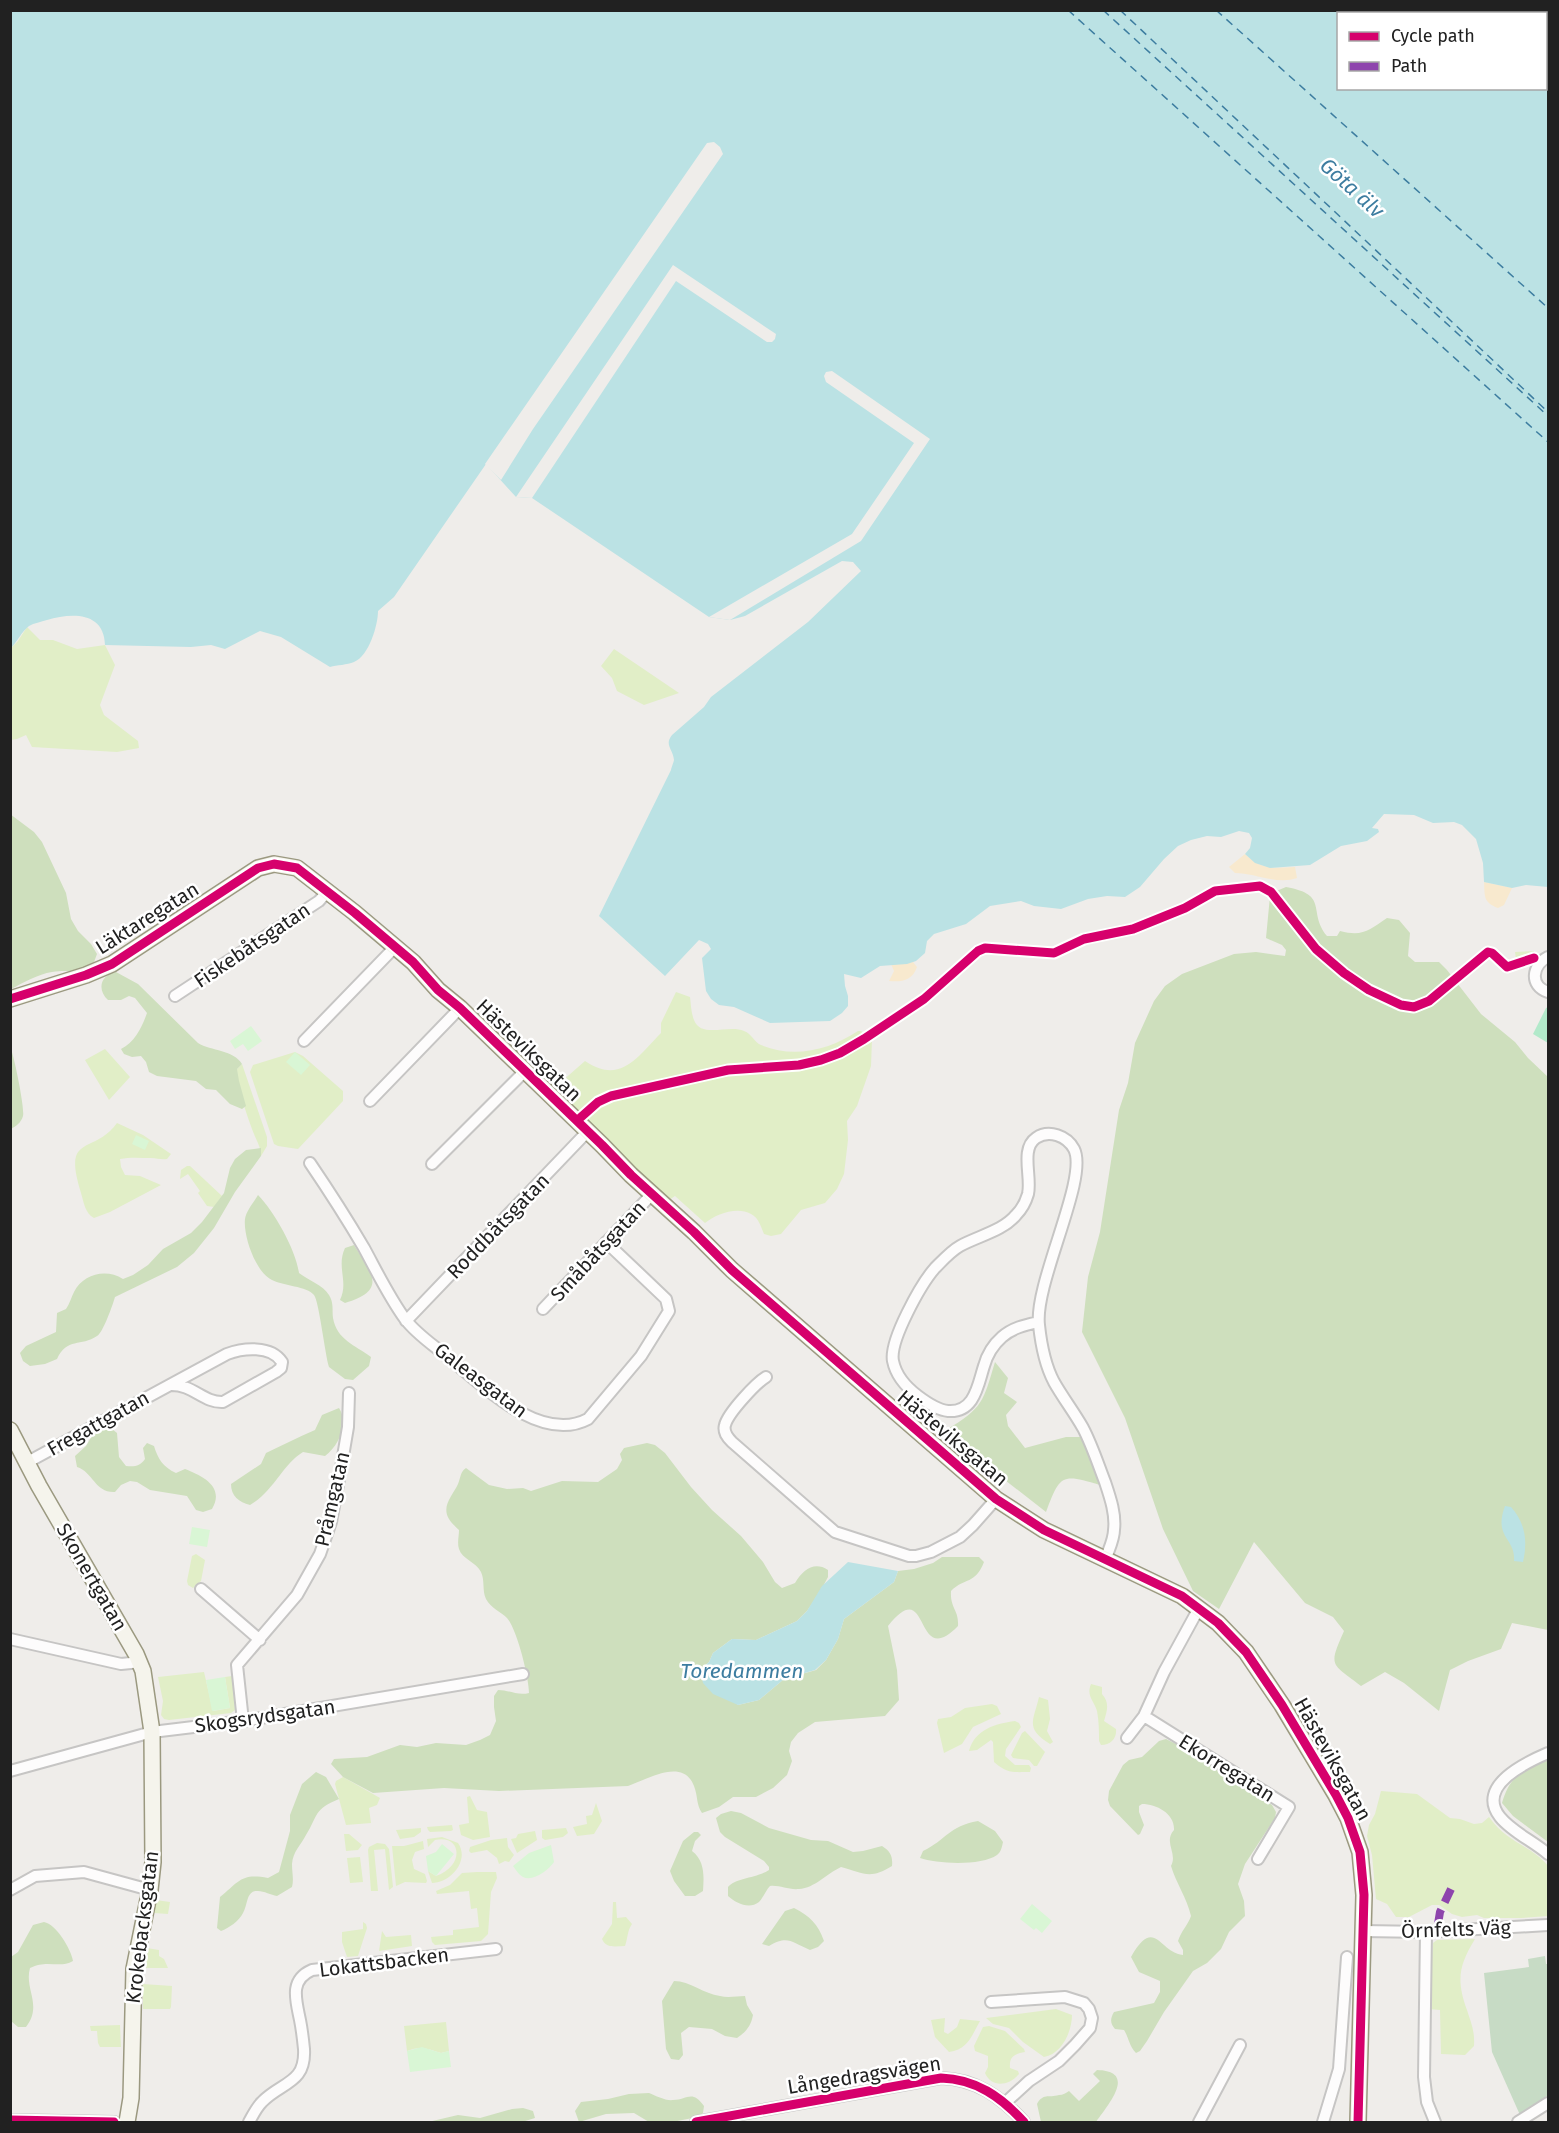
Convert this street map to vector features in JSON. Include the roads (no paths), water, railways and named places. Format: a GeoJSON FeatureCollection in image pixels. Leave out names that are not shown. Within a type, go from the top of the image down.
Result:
{"type":"FeatureCollection","features":[{"type":"Feature","properties":{"kind":"street","name":"Läktaregatan"},"geometry":{"type":"LineString","coordinates":[[10,999],[86,975],[112,964],[258,868],[274,864],[297,868]]}},
{"type":"Feature","properties":{"kind":"street","name":"Hästeviksgatan"},"geometry":{"type":"LineString","coordinates":[[297,868],[395,947],[732,1270],[996,1498],[1044,1530],[1182,1596],[1234,1637],[1263,1674],[1304,1740],[1344,1810],[1360,1852],[1363,1873],[1363,1931],[1358,2122]]}},
{"type":"Feature","properties":{"kind":"street","name":"Fiskebåtsgatan"},"geometry":{"type":"LineString","coordinates":[[175,996],[320,901],[327,892]]}},
{"type":"Feature","properties":{"kind":"street"},"geometry":{"type":"LineString","coordinates":[[304,1041],[395,947]]}},
{"type":"Feature","properties":{"kind":"street"},"geometry":{"type":"LineString","coordinates":[[1548,957],[1539,962],[1534,978],[1540,988],[1548,992]]}},
{"type":"Feature","properties":{"kind":"street"},"geometry":{"type":"LineString","coordinates":[[370,1101],[460,1008]]}},
{"type":"Feature","properties":{"kind":"street"},"geometry":{"type":"LineString","coordinates":[[432,1164],[525,1071]]}},
{"type":"Feature","properties":{"kind":"street","name":"Roddbåtsgatan"},"geometry":{"type":"LineString","coordinates":[[406,1320],[588,1131]]}},
{"type":"Feature","properties":{"kind":"street"},"geometry":{"type":"LineString","coordinates":[[1038,1322],[1016,1328],[1002,1336],[988,1355],[976,1396],[957,1410],[947,1411],[936,1407],[909,1389],[897,1374],[892,1359],[893,1347],[920,1289],[934,1270],[958,1247],[1015,1217],[1028,1195],[1030,1146],[1038,1137],[1054,1134],[1069,1142],[1078,1162],[1075,1180],[1051,1261],[1038,1322],[1048,1368],[1093,1449],[1113,1511],[1114,1530],[1106,1558]]}},
{"type":"Feature","properties":{"kind":"street","name":"Galeasgatan"},"geometry":{"type":"LineString","coordinates":[[310,1163],[349,1222],[406,1320],[502,1400],[525,1415],[546,1423],[558,1425],[582,1422],[598,1409],[641,1356],[669,1311],[666,1299],[606,1242]]}},
{"type":"Feature","properties":{"kind":"street","name":"Småbåtsgatan"},"geometry":{"type":"LineString","coordinates":[[543,1309],[653,1193]]}},
{"type":"Feature","properties":{"kind":"street","name":"Fregattgatan"},"geometry":{"type":"LineString","coordinates":[[26,1463],[170,1384],[226,1354],[242,1349],[268,1352],[277,1356],[282,1362],[281,1368],[276,1372],[223,1402],[207,1398],[188,1387],[170,1384]]}},
{"type":"Feature","properties":{"kind":"street"},"geometry":{"type":"LineString","coordinates":[[766,1377],[758,1381],[749,1391],[725,1423],[725,1433],[732,1442],[835,1532],[916,1556],[931,1552],[960,1536],[973,1525],[996,1498]]}},
{"type":"Feature","properties":{"kind":"street","name":"Pråmgatan"},"geometry":{"type":"LineString","coordinates":[[243,1721],[237,1665],[297,1595],[323,1546],[331,1522],[348,1427],[349,1393]]}},
{"type":"Feature","properties":{"kind":"street","name":"Skonertgatan"},"geometry":{"type":"LineString","coordinates":[[10,1430],[26,1463],[141,1662],[152,1732]]}},
{"type":"Feature","properties":{"kind":"street"},"geometry":{"type":"LineString","coordinates":[[201,1589],[260,1640]]}},
{"type":"Feature","properties":{"kind":"street"},"geometry":{"type":"LineString","coordinates":[[1127,1738],[1144,1716],[1164,1672],[1199,1608]]}},
{"type":"Feature","properties":{"kind":"street"},"geometry":{"type":"LineString","coordinates":[[10,1639],[121,1664],[141,1662]]}},
{"type":"Feature","properties":{"kind":"street","name":"Skogsrydsgatan"},"geometry":{"type":"LineString","coordinates":[[10,1771],[152,1732],[243,1721],[523,1674]]}},
{"type":"Feature","properties":{"kind":"street","name":"Ekorregatan"},"geometry":{"type":"LineString","coordinates":[[1144,1716],[1289,1807],[1258,1859]]}},
{"type":"Feature","properties":{"kind":"street","name":"Krokebacksgatan"},"geometry":{"type":"LineString","coordinates":[[127,2122],[130,2098],[134,1969],[150,1890],[153,1863],[152,1732]]}},
{"type":"Feature","properties":{"kind":"street"},"geometry":{"type":"LineString","coordinates":[[1548,1754],[1513,1771],[1504,1778],[1496,1791],[1493,1803],[1500,1817],[1507,1824],[1548,1854]]}},
{"type":"Feature","properties":{"kind":"street"},"geometry":{"type":"LineString","coordinates":[[10,1890],[35,1876],[84,1872],[150,1890]]}},
{"type":"Feature","properties":{"kind":"street","name":"Örnfelts Väg"},"geometry":{"type":"LineString","coordinates":[[1363,1931],[1426,1932],[1548,1924]]}},
{"type":"Feature","properties":{"kind":"street"},"geometry":{"type":"LineString","coordinates":[[1426,1932],[1424,2077],[1427,2102],[1435,2122]]}},
{"type":"Feature","properties":{"kind":"street","name":"Lokattsbacken"},"geometry":{"type":"LineString","coordinates":[[249,2122],[260,2104],[273,2093],[291,2083],[300,2072],[304,2049],[294,1990],[306,1973],[312,1970],[496,1949]]}},
{"type":"Feature","properties":{"kind":"street"},"geometry":{"type":"LineString","coordinates":[[1323,2122],[1339,2069],[1347,1957]]}},
{"type":"Feature","properties":{"kind":"street"},"geometry":{"type":"LineString","coordinates":[[991,2002],[1065,1997],[1084,2003],[1092,2018],[1090,2028],[1076,2045],[1059,2061],[1029,2081],[1005,2103]]}},
{"type":"Feature","properties":{"kind":"street"},"geometry":{"type":"LineString","coordinates":[[1199,2122],[1240,2045]]}},
{"type":"Feature","properties":{"kind":"street","name":"Långedragsvägen"},"geometry":{"type":"LineString","coordinates":[[696,2122],[941,2078],[970,2083],[995,2094],[1024,2122]]}},
{"type":"Feature","properties":{"kind":"street"},"geometry":{"type":"LineString","coordinates":[[1518,2122],[1548,2103]]}},
{"type":"Feature","properties":{"kind":"street"},"geometry":{"type":"LineString","coordinates":[[10,2120],[114,2122]]}},
{"type":"Feature","properties":{"kind":"water","name":"Göta älv"},"geometry":{"type":"Polygon","coordinates":[[[11,11],[1548,11],[1548,887],[1526,885],[1512,888],[1484,882],[1483,863],[1476,839],[1462,825],[1454,822],[1433,823],[1414,815],[1384,814],[1372,828],[1378,829],[1379,832],[1367,841],[1341,846],[1310,865],[1270,868],[1255,863],[1245,854],[1250,848],[1252,838],[1249,833],[1239,831],[1221,837],[1207,836],[1178,846],[1140,887],[1125,897],[1107,896],[1088,899],[1061,909],[1034,906],[1021,901],[990,906],[966,924],[934,934],[927,941],[925,953],[916,961],[880,966],[861,978],[844,974],[848,1006],[830,1021],[770,1023],[734,1007],[719,1005],[711,999],[706,991],[702,958],[711,949],[708,944],[699,940],[665,976],[599,916],[671,770],[674,760],[669,742],[672,735],[704,707],[711,697],[808,622],[861,571],[853,562],[842,561],[745,616],[730,620],[709,617],[532,498],[516,497],[486,464],[394,597],[378,611],[368,647],[354,662],[330,667],[281,637],[260,631],[225,649],[211,645],[191,647],[105,645],[103,634],[93,620],[76,616],[56,618],[31,625],[11,648],[11,11]]]}},
{"type":"Feature","properties":{"kind":"water"},"geometry":{"type":"Polygon","coordinates":[[[1505,1506],[1511,1507],[1516,1513],[1524,1532],[1523,1562],[1514,1561],[1512,1547],[1503,1531],[1502,1517],[1505,1506]]]}},
{"type":"Feature","properties":{"kind":"water","name":"Toredammen"},"geometry":{"type":"Polygon","coordinates":[[[848,1562],[898,1571],[894,1582],[844,1619],[838,1639],[826,1660],[815,1670],[784,1679],[759,1700],[738,1705],[713,1694],[703,1683],[700,1670],[709,1662],[713,1653],[732,1639],[756,1640],[797,1621],[807,1611],[822,1586],[848,1562]]]}}]}
